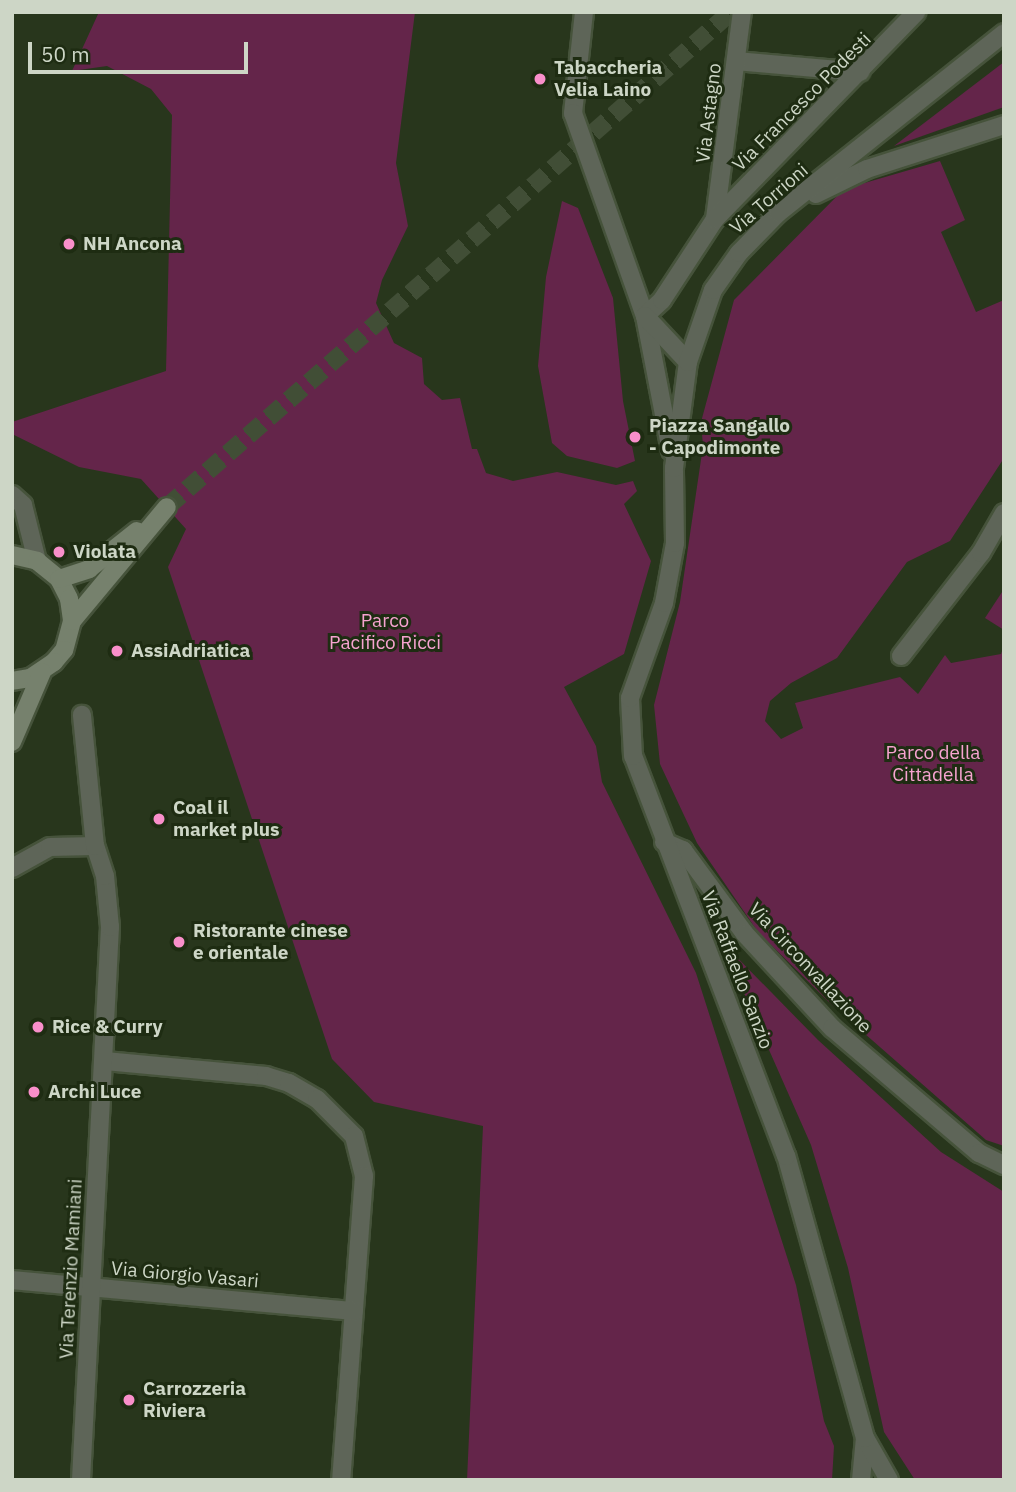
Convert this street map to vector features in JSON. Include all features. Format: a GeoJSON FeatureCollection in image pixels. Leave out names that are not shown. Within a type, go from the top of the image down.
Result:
{"type":"FeatureCollection","features":[{"type":"Feature","properties":{"kind":"main road"},"geometry":{"type":"LineString","coordinates":[[59,579],[89,569],[167,507],[72,621]]}},
{"type":"Feature","properties":{"kind":"main road"},"geometry":{"type":"LineString","coordinates":[[12,555],[37,561],[59,579],[69,599],[72,621],[64,650],[42,672],[12,742]]}},
{"type":"Feature","properties":{"kind":"main road"},"geometry":{"type":"LineString","coordinates":[[12,681],[42,672]]}},
{"type":"Feature","properties":{"kind":"street"},"geometry":{"type":"LineString","coordinates":[[584,12],[573,113],[645,316],[674,468]]}},
{"type":"Feature","properties":{"kind":"street","name":"Via Astagno"},"geometry":{"type":"LineString","coordinates":[[715,219],[742,12]]}},
{"type":"Feature","properties":{"kind":"street","name":"Via Francesco Podesti"},"geometry":{"type":"LineString","coordinates":[[715,219],[861,72],[916,12]]}},
{"type":"Feature","properties":{"kind":"street","name":"Via Torrioni"},"geometry":{"type":"LineString","coordinates":[[674,468],[688,362],[713,290],[739,253],[778,213],[1004,33]]}},
{"type":"Feature","properties":{"kind":"street"},"geometry":{"type":"LineString","coordinates":[[736,61],[861,72]]}},
{"type":"Feature","properties":{"kind":"street"},"geometry":{"type":"LineString","coordinates":[[778,213],[867,169],[1004,125]]}},
{"type":"Feature","properties":{"kind":"street"},"geometry":{"type":"LineString","coordinates":[[645,316],[662,300],[715,219]]}},
{"type":"Feature","properties":{"kind":"street"},"geometry":{"type":"LineString","coordinates":[[645,316],[688,362]]}},
{"type":"Feature","properties":{"kind":"street","name":"Via Raffaello Sanzio"},"geometry":{"type":"LineString","coordinates":[[674,468],[675,543],[664,603],[630,698],[629,726],[634,756],[664,842],[786,1156],[865,1438],[890,1480]]}},
{"type":"Feature","properties":{"kind":"street"},"geometry":{"type":"LineString","coordinates":[[12,495],[23,505],[37,561]]}},
{"type":"Feature","properties":{"kind":"street"},"geometry":{"type":"LineString","coordinates":[[901,656],[981,553],[1004,513]]}},
{"type":"Feature","properties":{"kind":"street","name":"Via Terenzio Mamiani"},"geometry":{"type":"LineString","coordinates":[[81,1480],[90,1286],[106,1060],[110,927],[105,876],[95,846],[82,715]]}},
{"type":"Feature","properties":{"kind":"street","name":"Via Circonvallazione"},"geometry":{"type":"LineString","coordinates":[[664,842],[683,850],[745,934],[832,1028],[979,1153],[1004,1165]]}},
{"type":"Feature","properties":{"kind":"street"},"geometry":{"type":"LineString","coordinates":[[12,868],[50,848],[95,846]]}},
{"type":"Feature","properties":{"kind":"street"},"geometry":{"type":"LineString","coordinates":[[106,1060],[289,1083],[317,1099],[348,1127],[363,1156],[341,1480]]}},
{"type":"Feature","properties":{"kind":"street","name":"Via Giorgio Vasari"},"geometry":{"type":"LineString","coordinates":[[12,1280],[354,1311]]}},
{"type":"Feature","properties":{"kind":"street"},"geometry":{"type":"LineString","coordinates":[[861,1480],[865,1438]]}},
{"type":"Feature","properties":{"kind":"green space","name":"Parco Pacifico Ricci"},"geometry":{"type":"Polygon","coordinates":[[[99,12],[415,12],[396,163],[408,226],[382,280],[376,303],[394,343],[422,358],[424,384],[442,400],[460,398],[472,449],[477,449],[486,473],[513,481],[557,472],[616,485],[633,481],[637,491],[624,504],[651,561],[624,654],[564,687],[596,746],[602,782],[696,973],[796,1285],[824,1421],[834,1446],[832,1480],[467,1480],[483,1126],[374,1102],[332,1059],[168,567],[186,529],[141,479],[79,467],[12,434],[12,422],[166,371],[172,115],[151,89],[107,66],[72,71],[99,12]]]}},
{"type":"Feature","properties":{"kind":"green space"},"geometry":{"type":"Polygon","coordinates":[[[1004,62],[1004,107],[894,146],[1004,62]]]}},
{"type":"Feature","properties":{"kind":"green space","name":"Parco della Cittadella"},"geometry":{"type":"Polygon","coordinates":[[[940,161],[965,220],[941,232],[976,312],[1004,300],[1004,458],[950,541],[907,562],[837,658],[791,683],[770,701],[765,721],[781,739],[803,728],[795,703],[900,677],[918,694],[945,655],[951,663],[1001,654],[1004,645],[1004,1146],[986,1140],[832,1005],[758,932],[697,843],[660,764],[654,705],[680,602],[703,446],[701,422],[734,300],[844,189],[940,161]]]}},
{"type":"Feature","properties":{"kind":"green space"},"geometry":{"type":"Polygon","coordinates":[[[562,201],[578,208],[613,298],[623,401],[635,461],[617,468],[567,456],[552,443],[538,366],[546,277],[562,201]]]}},
{"type":"Feature","properties":{"kind":"green space"},"geometry":{"type":"Polygon","coordinates":[[[1004,589],[1004,630],[985,618],[1004,589]]]}},
{"type":"Feature","properties":{"kind":"green space"},"geometry":{"type":"Polygon","coordinates":[[[721,941],[818,1040],[941,1152],[1004,1192],[1004,1480],[915,1480],[884,1432],[848,1268],[811,1145],[721,941]]]}},
{"type":"Feature","properties":{"kind":"tunnel"},"geometry":{"type":"LineString","coordinates":[[167,507],[731,12]]}},
{"type":"Feature","properties":{"kind":"place","name":"Tabaccheria Velia Laino"},"geometry":{"type":"Point","coordinates":[540,79]}},
{"type":"Feature","properties":{"kind":"place","name":"NH Ancona"},"geometry":{"type":"Point","coordinates":[69,244]}},
{"type":"Feature","properties":{"kind":"place","name":"Piazza Sangallo - Capodimonte"},"geometry":{"type":"Point","coordinates":[635,437]}},
{"type":"Feature","properties":{"kind":"place","name":"Violata"},"geometry":{"type":"Point","coordinates":[59,552]}},
{"type":"Feature","properties":{"kind":"place","name":"AssiAdriatica"},"geometry":{"type":"Point","coordinates":[117,651]}},
{"type":"Feature","properties":{"kind":"place","name":"Coal il market plus"},"geometry":{"type":"Point","coordinates":[159,819]}},
{"type":"Feature","properties":{"kind":"place","name":"Ristorante cinese e orientale"},"geometry":{"type":"Point","coordinates":[179,942]}},
{"type":"Feature","properties":{"kind":"place","name":"Rice & Curry"},"geometry":{"type":"Point","coordinates":[38,1027]}},
{"type":"Feature","properties":{"kind":"place","name":"Archi Luce"},"geometry":{"type":"Point","coordinates":[34,1092]}},
{"type":"Feature","properties":{"kind":"place","name":"Carrozzeria Riviera"},"geometry":{"type":"Point","coordinates":[129,1400]}}]}
